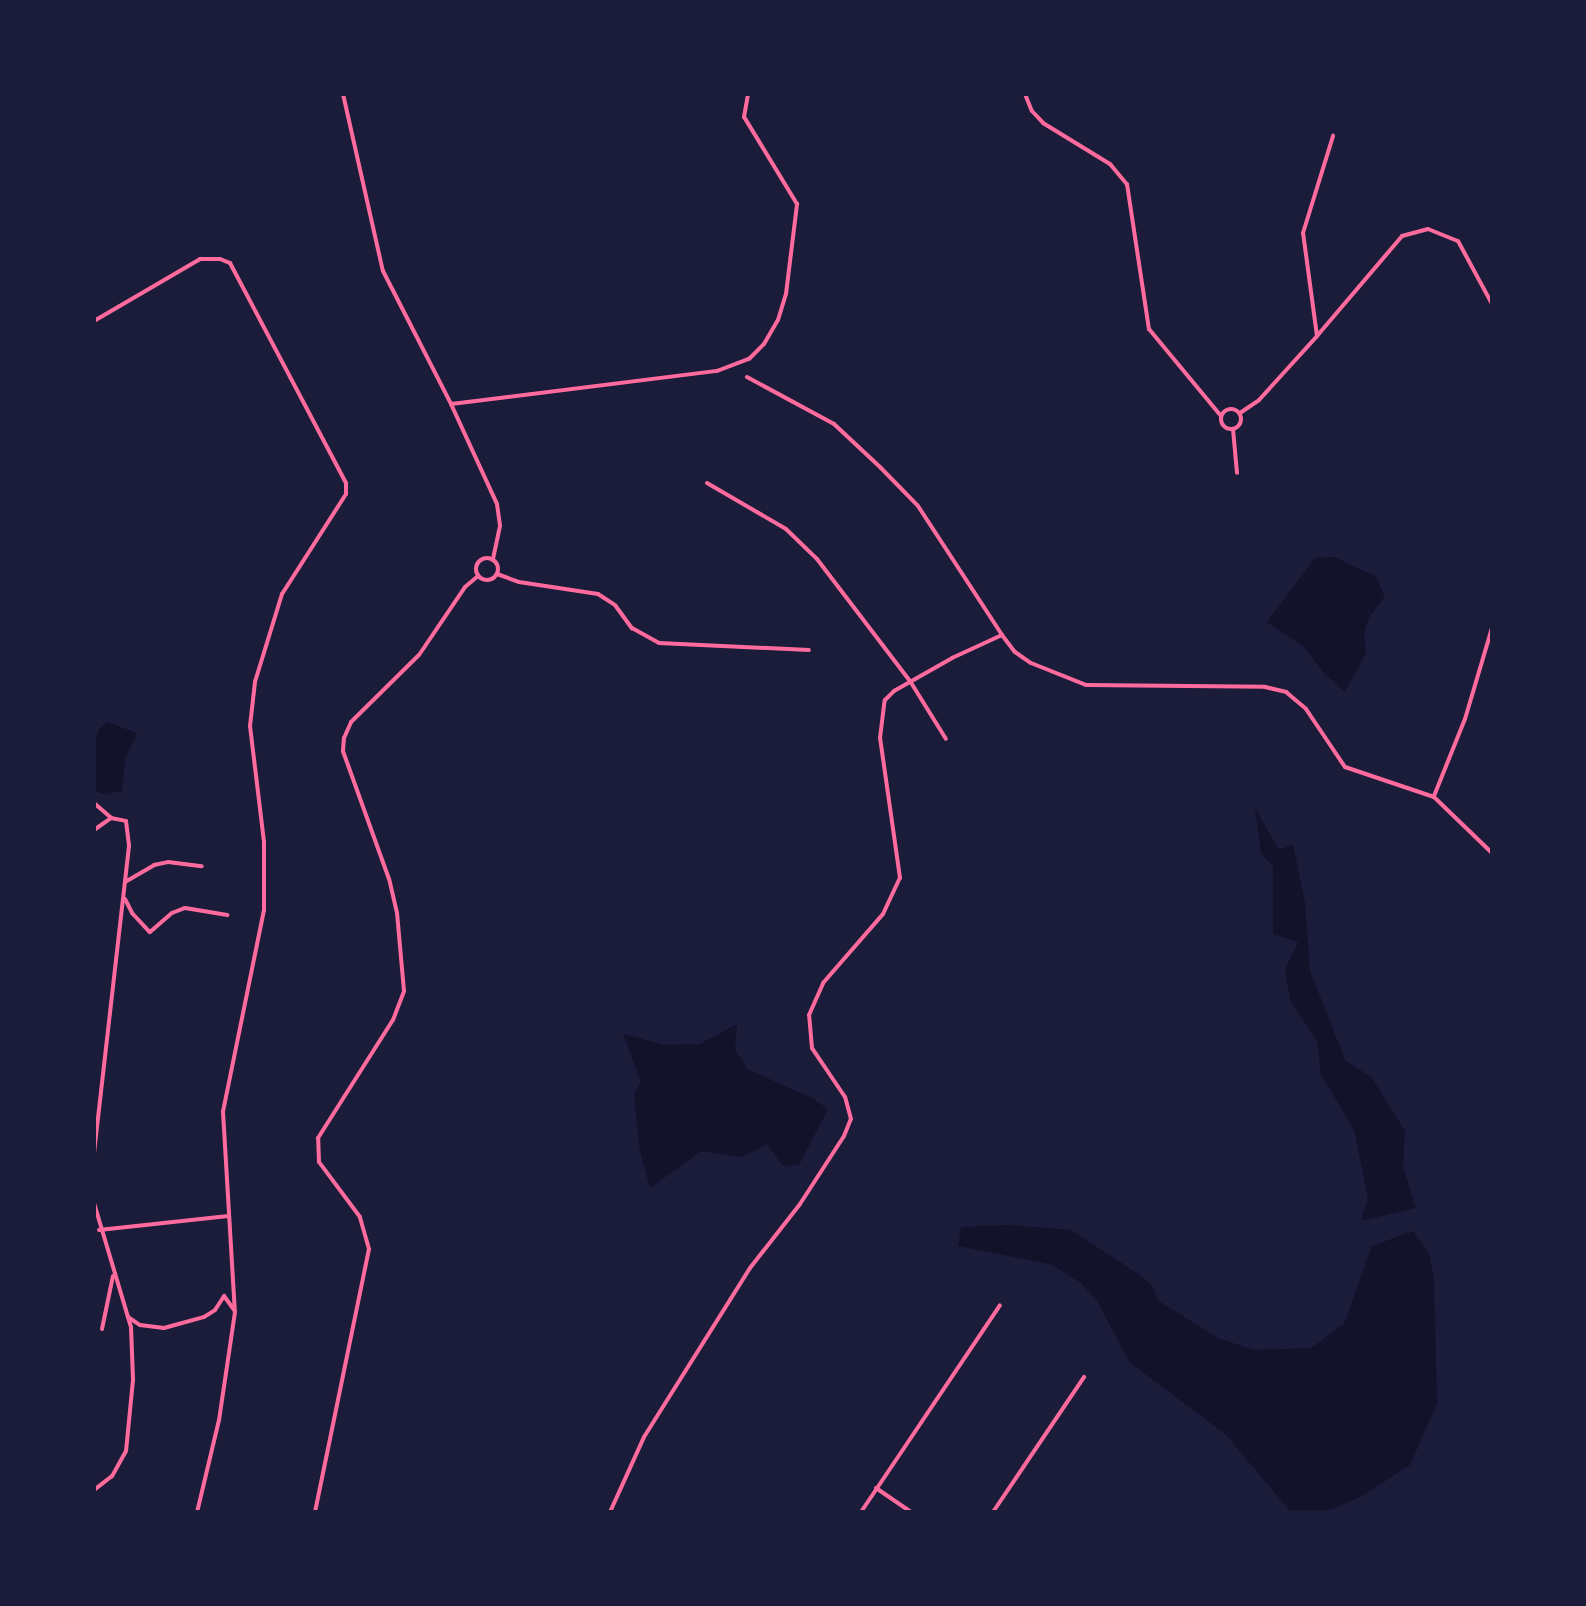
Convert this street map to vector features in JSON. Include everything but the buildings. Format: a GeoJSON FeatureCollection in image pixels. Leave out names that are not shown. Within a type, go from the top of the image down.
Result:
{"type":"FeatureCollection","features":[{"type":"Feature","properties":{"kind":"street"},"geometry":{"type":"LineString","coordinates":[[343,94],[383,271],[451,404],[497,504],[500,526],[493,560],[497,574]]}},
{"type":"Feature","properties":{"kind":"street"},"geometry":{"type":"LineString","coordinates":[[451,404],[717,371],[749,359],[778,320],[786,294],[797,204],[744,117],[748,94]]}},
{"type":"Feature","properties":{"kind":"street"},"geometry":{"type":"LineString","coordinates":[[1025,94],[1032,111],[1043,123],[1110,164],[1127,184],[1149,329],[1221,416],[1223,426],[1233,429]]}},
{"type":"Feature","properties":{"kind":"street"},"geometry":{"type":"LineString","coordinates":[[1317,336],[1303,233],[1333,136]]}},
{"type":"Feature","properties":{"kind":"street"},"geometry":{"type":"LineString","coordinates":[[1240,413],[1259,400],[1402,236],[1412,231],[1438,231],[1458,241],[1492,304]]}},
{"type":"Feature","properties":{"kind":"street"},"geometry":{"type":"LineString","coordinates":[[94,321],[200,259],[220,259],[230,263],[346,483],[346,494],[282,594],[255,682],[250,726],[264,841],[264,910],[223,1112],[235,1312],[219,1420],[197,1512]]}},
{"type":"Feature","properties":{"kind":"street"},"geometry":{"type":"LineString","coordinates":[[747,377],[834,424],[880,467],[918,506],[1002,635],[1015,652],[1031,663],[1086,685],[1265,687],[1286,692],[1306,709],[1345,767],[1434,797],[1492,853]]}},
{"type":"Feature","properties":{"kind":"street"},"geometry":{"type":"LineString","coordinates":[[1221,416],[1231,408],[1240,413]]}},
{"type":"Feature","properties":{"kind":"street"},"geometry":{"type":"LineString","coordinates":[[1233,429],[1241,423],[1240,413]]}},
{"type":"Feature","properties":{"kind":"street"},"geometry":{"type":"LineString","coordinates":[[1233,429],[1237,473]]}},
{"type":"Feature","properties":{"kind":"street"},"geometry":{"type":"LineString","coordinates":[[707,483],[786,529],[844,592],[910,681],[946,739]]}},
{"type":"Feature","properties":{"kind":"street"},"geometry":{"type":"LineString","coordinates":[[478,576],[476,567],[480,561],[493,560]]}},
{"type":"Feature","properties":{"kind":"street"},"geometry":{"type":"LineString","coordinates":[[478,576],[488,581],[497,574]]}},
{"type":"Feature","properties":{"kind":"street"},"geometry":{"type":"LineString","coordinates":[[497,574],[519,582],[598,594],[615,605],[632,628],[659,643],[809,650]]}},
{"type":"Feature","properties":{"kind":"street"},"geometry":{"type":"LineString","coordinates":[[315,1512],[369,1249],[360,1217],[319,1162],[318,1138],[393,1020],[404,991],[397,913],[389,879],[343,751],[344,738],[351,722],[419,655],[458,597],[478,576]]}},
{"type":"Feature","properties":{"kind":"street"},"geometry":{"type":"LineString","coordinates":[[1434,797],[1465,719],[1492,628]]}},
{"type":"Feature","properties":{"kind":"street"},"geometry":{"type":"LineString","coordinates":[[610,1512],[644,1437],[750,1268],[800,1204],[844,1136],[851,1119],[845,1097],[812,1048],[809,1015],[823,983],[883,914],[900,878],[879,723],[885,700],[910,681],[1002,635]]}},
{"type":"Feature","properties":{"kind":"street"},"geometry":{"type":"LineString","coordinates":[[94,803],[111,818],[126,821],[129,832],[94,1153]]}},
{"type":"Feature","properties":{"kind":"street"},"geometry":{"type":"LineString","coordinates":[[94,830],[111,818]]}},
{"type":"Feature","properties":{"kind":"street"},"geometry":{"type":"LineString","coordinates":[[125,882],[154,865],[168,862],[202,866]]}},
{"type":"Feature","properties":{"kind":"street"},"geometry":{"type":"LineString","coordinates":[[124,896],[132,913],[150,932],[172,913],[185,908],[227,915]]}},
{"type":"Feature","properties":{"kind":"street"},"geometry":{"type":"LineString","coordinates":[[94,1203],[99,1230],[128,1317],[133,1380],[126,1451],[112,1476],[94,1490]]}},
{"type":"Feature","properties":{"kind":"street"},"geometry":{"type":"LineString","coordinates":[[99,1230],[228,1216]]}},
{"type":"Feature","properties":{"kind":"street"},"geometry":{"type":"LineString","coordinates":[[102,1329],[113,1273]]}},
{"type":"Feature","properties":{"kind":"street"},"geometry":{"type":"LineString","coordinates":[[128,1317],[140,1325],[164,1328],[204,1317],[215,1310],[224,1296],[235,1312]]}},
{"type":"Feature","properties":{"kind":"street"},"geometry":{"type":"LineString","coordinates":[[861,1512],[1000,1305]]}},
{"type":"Feature","properties":{"kind":"street"},"geometry":{"type":"LineString","coordinates":[[993,1512],[1084,1377]]}},
{"type":"Feature","properties":{"kind":"street"},"geometry":{"type":"LineString","coordinates":[[876,1488],[911,1512]]}},
{"type":"Feature","properties":{"kind":"shaded area"},"geometry":{"type":"Polygon","coordinates":[[[1334,557],[1375,576],[1385,596],[1368,619],[1364,635],[1366,653],[1345,692],[1324,673],[1304,647],[1267,622],[1315,558],[1334,557]]]}},
{"type":"Feature","properties":{"kind":"shaded area"},"geometry":{"type":"Polygon","coordinates":[[[107,722],[137,733],[125,759],[122,793],[116,791],[107,795],[94,791],[95,743],[99,729],[107,722]]]}},
{"type":"Feature","properties":{"kind":"shaded area"},"geometry":{"type":"Polygon","coordinates":[[[1255,808],[1279,850],[1293,844],[1305,903],[1310,971],[1345,1060],[1372,1078],[1405,1131],[1403,1167],[1416,1208],[1361,1221],[1368,1198],[1354,1130],[1321,1074],[1317,1041],[1290,1000],[1285,970],[1298,942],[1273,934],[1273,867],[1261,853],[1255,808]]]}},
{"type":"Feature","properties":{"kind":"shaded area"},"geometry":{"type":"Polygon","coordinates":[[[737,1024],[735,1049],[747,1069],[812,1098],[828,1109],[799,1165],[783,1166],[767,1144],[742,1157],[701,1151],[650,1188],[640,1151],[634,1095],[641,1082],[623,1034],[665,1045],[700,1044],[737,1024]]]}},
{"type":"Feature","properties":{"kind":"shaded area"},"geometry":{"type":"Polygon","coordinates":[[[1009,1225],[1071,1230],[1143,1277],[1153,1287],[1157,1300],[1218,1338],[1254,1350],[1311,1348],[1344,1324],[1372,1246],[1413,1231],[1429,1254],[1434,1281],[1437,1403],[1410,1465],[1362,1496],[1327,1512],[1291,1512],[1225,1434],[1129,1362],[1098,1302],[1081,1283],[1053,1265],[958,1246],[961,1227],[1009,1225]]]}}]}
